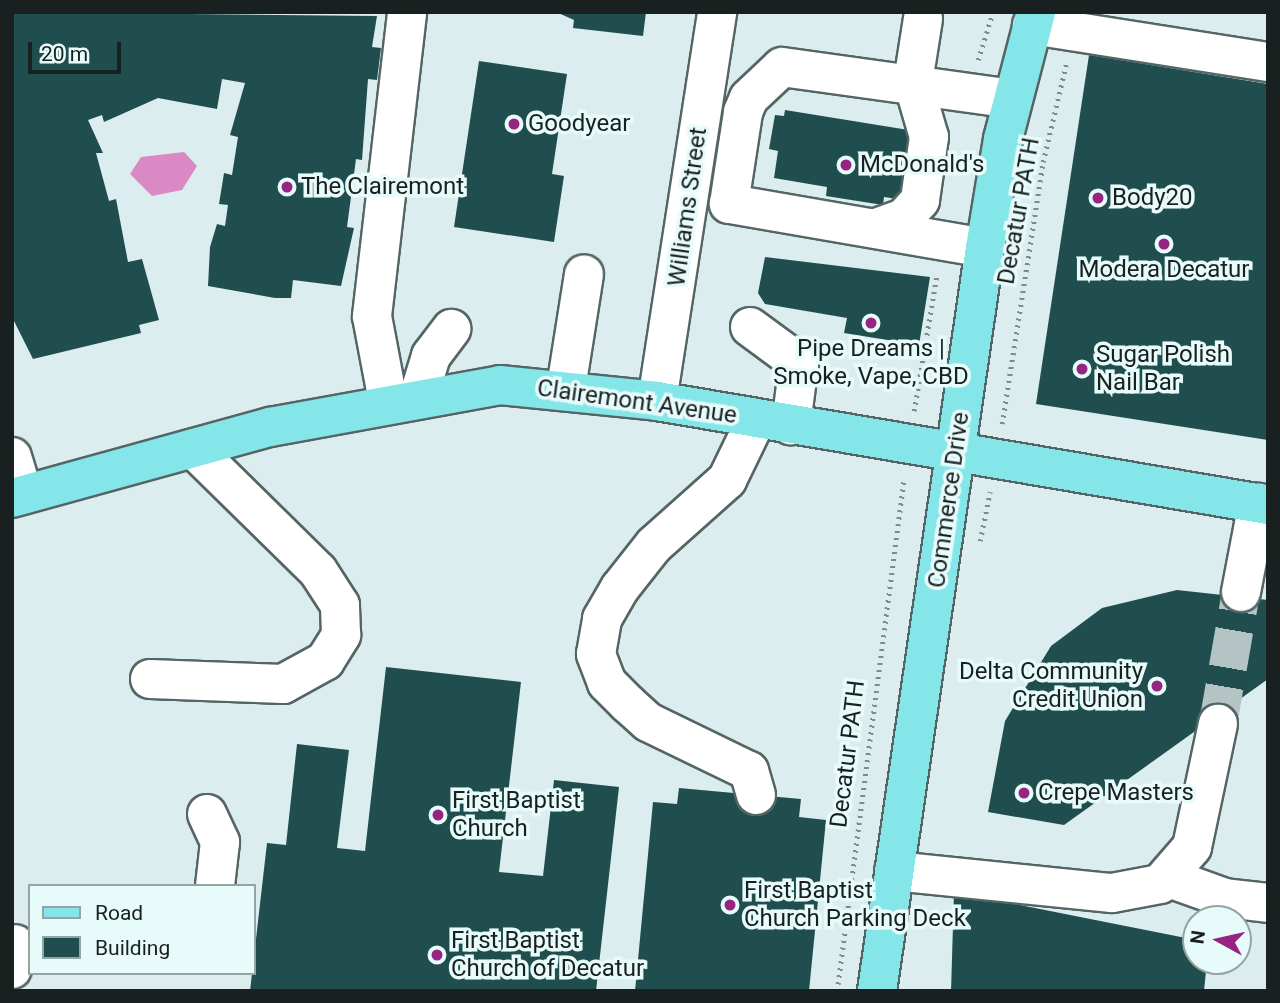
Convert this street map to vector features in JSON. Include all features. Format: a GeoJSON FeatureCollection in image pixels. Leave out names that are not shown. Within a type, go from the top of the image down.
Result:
{"type":"FeatureCollection","features":[{"type":"Feature","properties":{"kind":"main road","name":"Commerce Drive"},"geometry":{"type":"LineString","coordinates":[[877,991],[985,248],[1012,99],[1034,19]]}},
{"type":"Feature","properties":{"kind":"main road","name":"Clairemont Avenue"},"geometry":{"type":"LineString","coordinates":[[18,496],[193,448],[404,398],[500,385],[566,388],[657,401],[1263,504]]}},
{"type":"Feature","properties":{"kind":"street"},"geometry":{"type":"LineString","coordinates":[[404,398],[372,316],[407,12]]}},
{"type":"Feature","properties":{"kind":"street","name":"Williams Street"},"geometry":{"type":"LineString","coordinates":[[657,401],[684,316],[690,188],[717,12]]}},
{"type":"Feature","properties":{"kind":"street"},"geometry":{"type":"LineString","coordinates":[[876,228],[904,218],[920,200],[929,137],[913,82],[923,19]]}},
{"type":"Feature","properties":{"kind":"street"},"geometry":{"type":"LineString","coordinates":[[1034,19],[1074,32],[1268,62]]}},
{"type":"Feature","properties":{"kind":"street"},"geometry":{"type":"LineString","coordinates":[[985,248],[729,204],[730,195],[748,98],[782,67],[913,82],[1012,99]]}},
{"type":"Feature","properties":{"kind":"street"},"geometry":{"type":"LineString","coordinates":[[690,188],[730,195]]}},
{"type":"Feature","properties":{"kind":"street"},"geometry":{"type":"LineString","coordinates":[[566,388],[584,274]]}},
{"type":"Feature","properties":{"kind":"street"},"geometry":{"type":"LineString","coordinates":[[750,327],[799,363],[774,423],[727,480],[654,545],[620,588],[602,620],[596,654],[607,683],[648,722],[749,771],[756,795]]}},
{"type":"Feature","properties":{"kind":"street"},"geometry":{"type":"LineString","coordinates":[[404,398],[451,329]]}},
{"type":"Feature","properties":{"kind":"street"},"geometry":{"type":"LineString","coordinates":[[150,679],[283,684],[325,661],[341,635],[340,605],[318,571],[193,448]]}},
{"type":"Feature","properties":{"kind":"street"},"geometry":{"type":"LineString","coordinates":[[12,457],[18,496]]}},
{"type":"Feature","properties":{"kind":"street"},"geometry":{"type":"LineString","coordinates":[[1241,592],[1263,504]]}},
{"type":"Feature","properties":{"kind":"street"},"geometry":{"type":"LineString","coordinates":[[894,871],[1112,893],[1143,891],[1169,878],[1192,847],[1218,724]]}},
{"type":"Feature","properties":{"kind":"street"},"geometry":{"type":"LineString","coordinates":[[207,814],[220,842],[215,884]]}},
{"type":"Feature","properties":{"kind":"street"},"geometry":{"type":"LineString","coordinates":[[1169,878],[1225,898],[1268,903]]}},
{"type":"Feature","properties":{"kind":"path","name":"Decatur PATH"},"geometry":{"type":"LineString","coordinates":[[1003,417],[1042,162],[1074,32]]}},
{"type":"Feature","properties":{"kind":"path","name":"Decatur PATH"},"geometry":{"type":"LineString","coordinates":[[837,991],[898,521]]}},
{"type":"Feature","properties":{"kind":"shaded area"},"geometry":{"type":"Polygon","coordinates":[[[184,152],[197,166],[182,190],[152,196],[130,174],[141,157],[184,152]]]}},
{"type":"Feature","properties":{"kind":"building","name":"The Clairemont"},"geometry":{"type":"Polygon","coordinates":[[[12,12],[377,16],[372,47],[381,48],[377,80],[368,79],[362,160],[356,159],[347,227],[354,228],[341,286],[293,280],[291,298],[275,298],[208,286],[210,247],[217,224],[225,226],[228,205],[219,204],[224,173],[232,175],[238,137],[230,135],[245,83],[222,79],[217,109],[158,98],[104,122],[102,115],[88,120],[103,153],[96,153],[109,201],[116,199],[128,262],[142,259],[159,320],[139,325],[141,333],[33,359],[12,317],[12,12]]]}},
{"type":"Feature","properties":{"kind":"building"},"geometry":{"type":"Polygon","coordinates":[[[556,12],[646,12],[643,36],[573,28],[574,20],[556,12]]]}},
{"type":"Feature","properties":{"kind":"building","name":"Modera Decatur"},"geometry":{"type":"Polygon","coordinates":[[[1089,55],[1268,84],[1268,440],[1036,404],[1089,55]]]}},
{"type":"Feature","properties":{"kind":"building","name":"Goodyear"},"geometry":{"type":"Polygon","coordinates":[[[479,61],[567,74],[552,174],[564,176],[554,242],[454,227],[479,61]]]}},
{"type":"Feature","properties":{"kind":"building","name":"McDonald's"},"geometry":{"type":"Polygon","coordinates":[[[785,110],[921,132],[911,201],[884,197],[883,205],[826,196],[827,187],[774,178],[778,151],[769,149],[775,115],[784,116],[785,110]]]}},
{"type":"Feature","properties":{"kind":"building"},"geometry":{"type":"Polygon","coordinates":[[[765,257],[930,277],[919,345],[844,333],[847,318],[765,304],[758,293],[765,257]]]}},
{"type":"Feature","properties":{"kind":"building"},"geometry":{"type":"Polygon","coordinates":[[[1177,590],[1268,600],[1268,679],[1064,825],[988,812],[1005,721],[1051,646],[1102,608],[1177,590]]]}},
{"type":"Feature","properties":{"kind":"building","name":"First Baptist Church"},"geometry":{"type":"Polygon","coordinates":[[[386,667],[521,682],[499,872],[543,876],[554,780],[619,787],[596,991],[250,991],[252,975],[256,975],[256,939],[267,843],[286,845],[297,744],[349,750],[337,848],[365,851],[386,667]]]}},
{"type":"Feature","properties":{"kind":"building","name":"First Baptist Church Parking Deck"},"geometry":{"type":"Polygon","coordinates":[[[679,788],[801,799],[799,817],[826,820],[809,991],[635,991],[653,802],[677,804],[679,788]]]}},
{"type":"Feature","properties":{"kind":"building"},"geometry":{"type":"Polygon","coordinates":[[[954,892],[1182,937],[1182,975],[1206,975],[1204,991],[951,991],[954,892]]]}},
{"type":"Feature","properties":{"kind":"tunnel"},"geometry":{"type":"LineString","coordinates":[[1218,724],[1241,592]]}},
{"type":"Feature","properties":{"kind":"place","name":"Goodyear"},"geometry":{"type":"Point","coordinates":[514,124]}},
{"type":"Feature","properties":{"kind":"place","name":"McDonald's"},"geometry":{"type":"Point","coordinates":[846,165]}},
{"type":"Feature","properties":{"kind":"place","name":"The Clairemont"},"geometry":{"type":"Point","coordinates":[287,187]}},
{"type":"Feature","properties":{"kind":"place","name":"Body20"},"geometry":{"type":"Point","coordinates":[1098,198]}},
{"type":"Feature","properties":{"kind":"place","name":"Modera Decatur"},"geometry":{"type":"Point","coordinates":[1164,244]}},
{"type":"Feature","properties":{"kind":"place","name":"Pipe Dreams | Smoke, Vape, CBD"},"geometry":{"type":"Point","coordinates":[871,323]}},
{"type":"Feature","properties":{"kind":"place","name":"Sugar Polish Nail Bar"},"geometry":{"type":"Point","coordinates":[1082,369]}},
{"type":"Feature","properties":{"kind":"place","name":"Delta Community Credit Union"},"geometry":{"type":"Point","coordinates":[1157,686]}},
{"type":"Feature","properties":{"kind":"place","name":"Crepe Masters"},"geometry":{"type":"Point","coordinates":[1024,793]}},
{"type":"Feature","properties":{"kind":"place","name":"First Baptist Church"},"geometry":{"type":"Point","coordinates":[438,815]}},
{"type":"Feature","properties":{"kind":"place","name":"First Baptist Church Parking Deck"},"geometry":{"type":"Point","coordinates":[730,905]}},
{"type":"Feature","properties":{"kind":"place","name":"First Baptist Church of Decatur"},"geometry":{"type":"Point","coordinates":[437,955]}}]}
